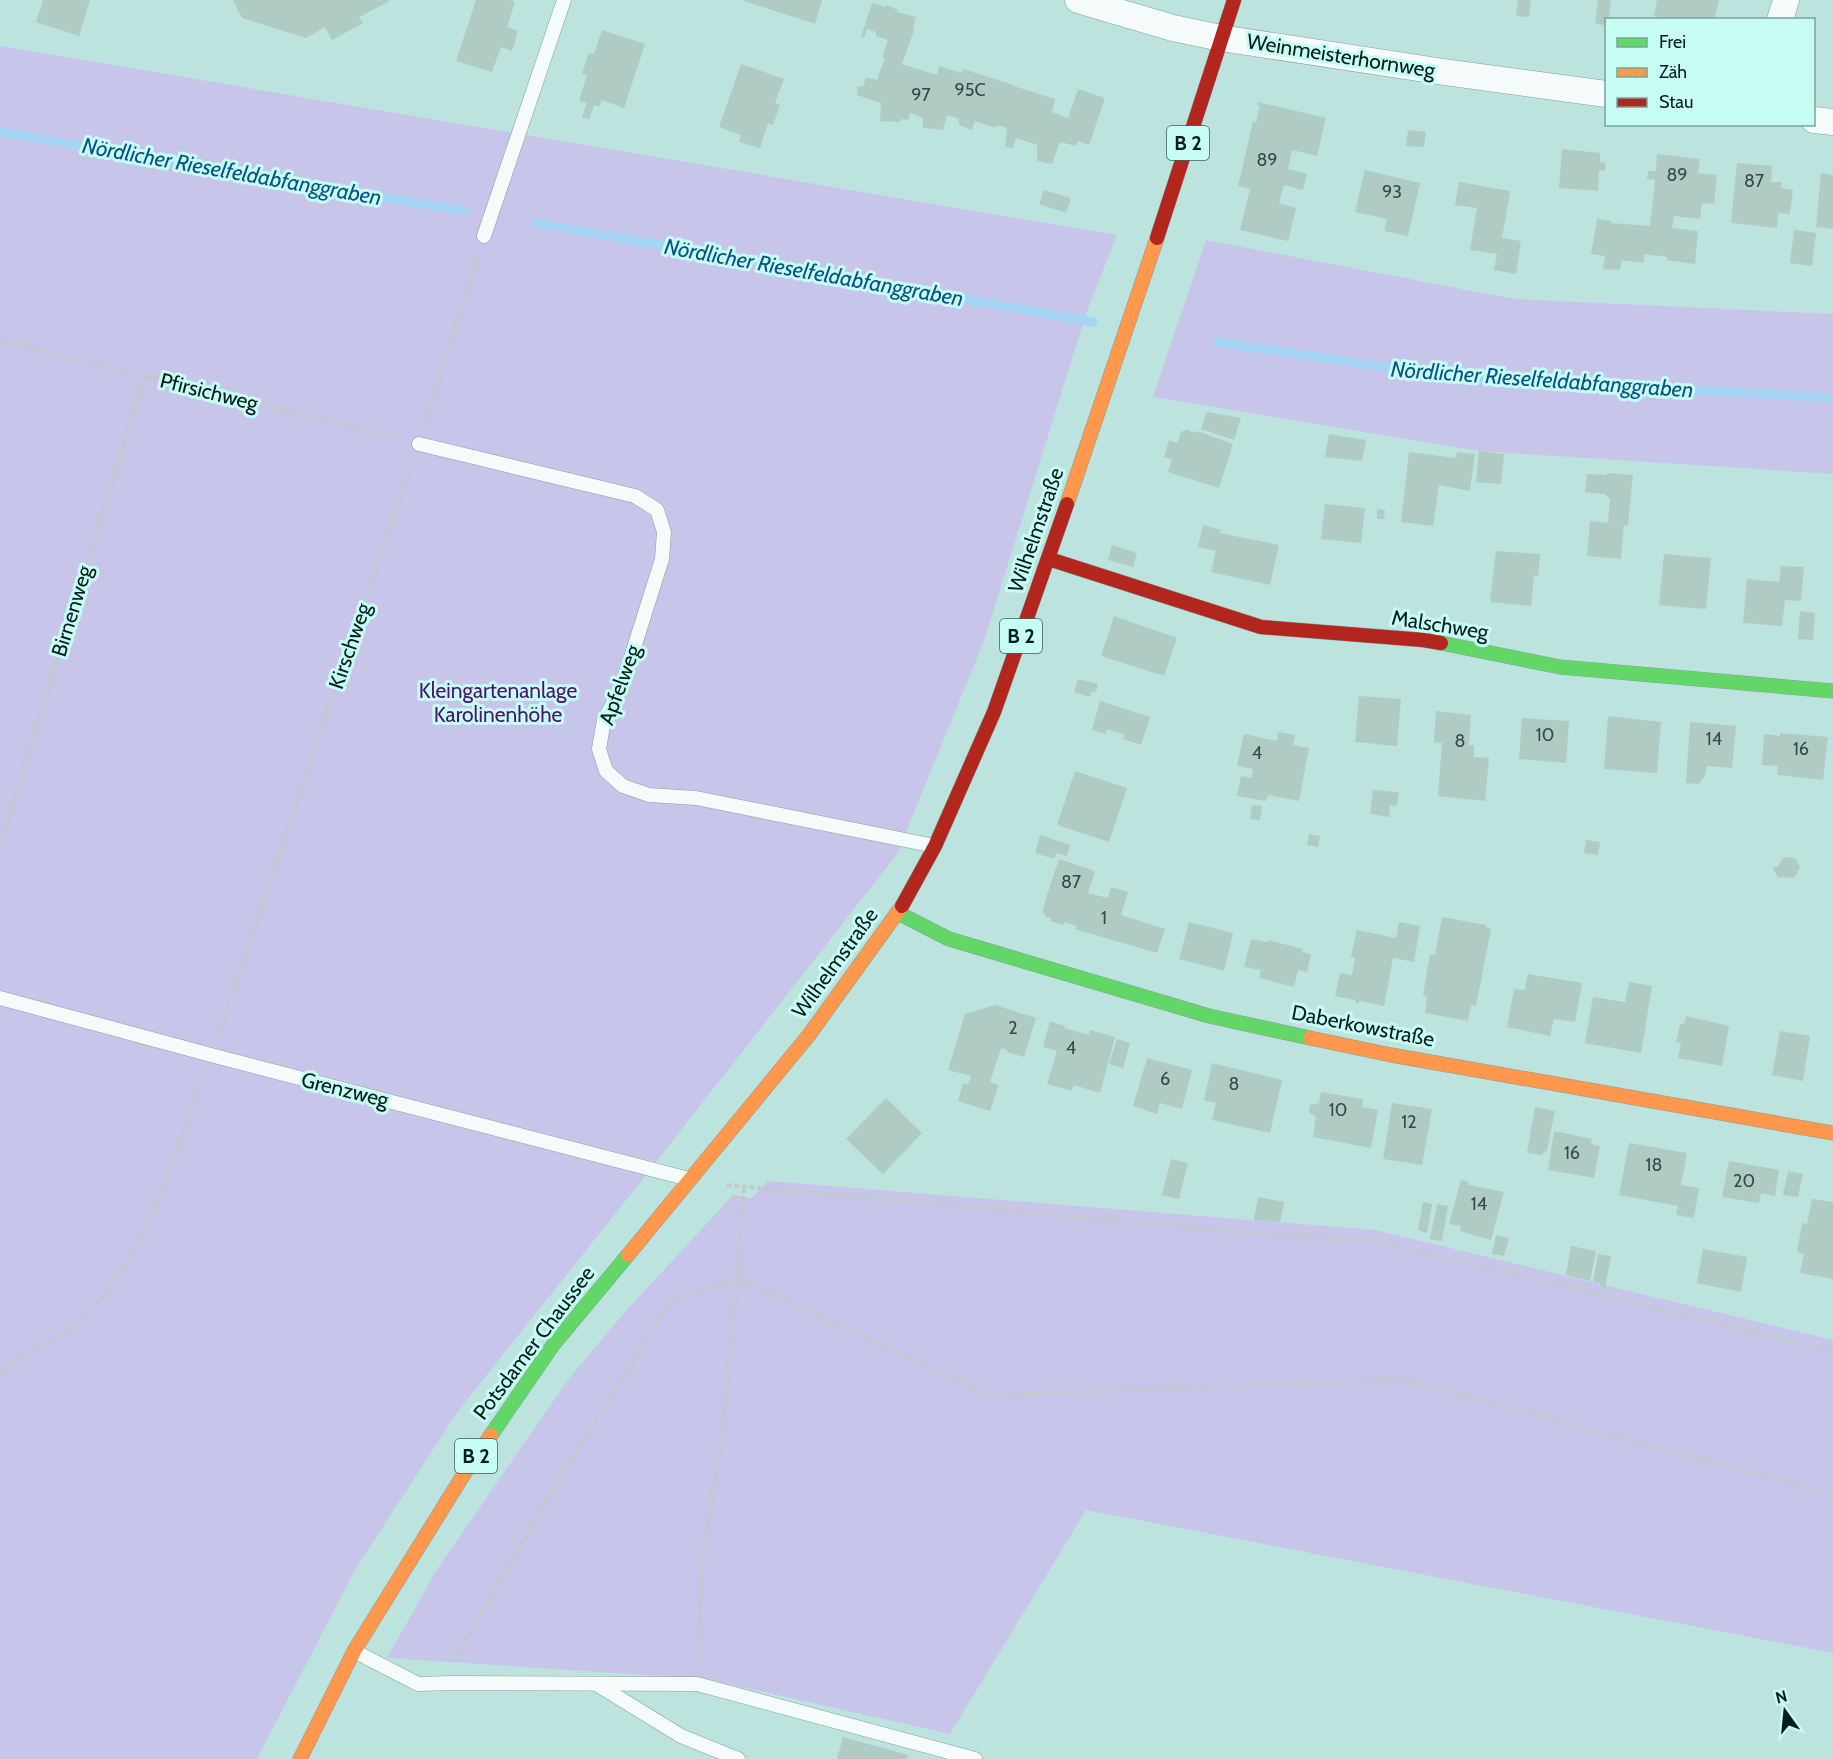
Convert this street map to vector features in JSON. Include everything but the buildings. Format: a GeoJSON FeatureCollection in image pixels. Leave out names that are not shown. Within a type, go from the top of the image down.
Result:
{"type":"FeatureCollection","features":[{"type":"Feature","properties":{"kind":"main road","name":"Wilhelmstraße"},"geometry":{"type":"LineString","coordinates":[[690,1179],[809,1035],[898,912],[935,846],[994,712],[1049,559],[1154,248],[1234,0]]}},
{"type":"Feature","properties":{"kind":"main road","name":"Malschweg"},"geometry":{"type":"LineString","coordinates":[[1049,559],[1262,627],[1423,640],[1560,667],[1603,672],[1833,691]]}},
{"type":"Feature","properties":{"kind":"main road","name":"Daberkowstraße"},"geometry":{"type":"LineString","coordinates":[[898,912],[949,939],[1209,1016],[1391,1055],[1833,1132]]}},
{"type":"Feature","properties":{"kind":"main road","name":"Potsdamer Chaussee"},"geometry":{"type":"LineString","coordinates":[[300,1759],[354,1651],[464,1474],[553,1344],[690,1179]]}},
{"type":"Feature","properties":{"kind":"street","name":"Weinmeisterhornweg"},"geometry":{"type":"LineString","coordinates":[[1078,0],[1173,28],[1221,38],[1434,71],[1605,94]]}},
{"type":"Feature","properties":{"kind":"street"},"geometry":{"type":"LineString","coordinates":[[1781,18],[1786,0]]}},
{"type":"Feature","properties":{"kind":"street"},"geometry":{"type":"LineString","coordinates":[[1815,120],[1833,122]]}},
{"type":"Feature","properties":{"kind":"lane"},"geometry":{"type":"LineString","coordinates":[[484,236],[564,0]]}},
{"type":"Feature","properties":{"kind":"lane","name":"Apfelweg"},"geometry":{"type":"LineString","coordinates":[[419,444],[635,496],[657,510],[664,532],[662,559],[621,689],[604,720],[599,749],[606,771],[623,786],[649,795],[696,798],[935,846]]}},
{"type":"Feature","properties":{"kind":"lane","name":"Grenzweg"},"geometry":{"type":"LineString","coordinates":[[0,998],[690,1179]]}},
{"type":"Feature","properties":{"kind":"lane"},"geometry":{"type":"LineString","coordinates":[[354,1651],[418,1684],[697,1684],[975,1759]]}},
{"type":"Feature","properties":{"kind":"lane"},"geometry":{"type":"LineString","coordinates":[[596,1684],[681,1736],[738,1759]]}},
{"type":"Feature","properties":{"kind":"path","name":"Kirschweg"},"geometry":{"type":"LineString","coordinates":[[0,1375],[8,1365],[60,1337],[83,1319],[118,1276],[154,1209],[211,1055],[419,444],[484,236]]}},
{"type":"Feature","properties":{"kind":"path","name":"Pfirsichweg"},"geometry":{"type":"LineString","coordinates":[[0,340],[419,444]]}},
{"type":"Feature","properties":{"kind":"path","name":"Birnenweg"},"geometry":{"type":"LineString","coordinates":[[0,846],[145,376]]}},
{"type":"Feature","properties":{"kind":"path"},"geometry":{"type":"LineString","coordinates":[[726,1185],[1218,1230],[1382,1242],[1833,1351]]}},
{"type":"Feature","properties":{"kind":"path"},"geometry":{"type":"LineString","coordinates":[[697,1684],[702,1562],[722,1433],[744,1187]]}},
{"type":"Feature","properties":{"kind":"path"},"geometry":{"type":"LineString","coordinates":[[452,1683],[457,1655],[543,1506],[670,1301],[737,1278],[989,1395],[1407,1380],[1833,1495]]}},
{"type":"Feature","properties":{"kind":"green space","name":"Kleingartenanlage Karolinenhöhe"},"geometry":{"type":"Polygon","coordinates":[[[0,46],[1117,235],[1087,311],[984,641],[897,854],[656,1162],[2,998],[647,1174],[458,1411],[355,1570],[257,1759],[0,1759],[0,46]]]}},
{"type":"Feature","properties":{"kind":"green space"},"geometry":{"type":"Polygon","coordinates":[[[1206,240],[1514,299],[1833,314],[1833,474],[1479,451],[1153,397],[1206,240]]]}},
{"type":"Feature","properties":{"kind":"green space"},"geometry":{"type":"Polygon","coordinates":[[[768,1181],[1375,1230],[1833,1340],[1833,1653],[1086,1510],[950,1734],[706,1679],[387,1658],[436,1571],[570,1377],[625,1312],[733,1195],[752,1198],[768,1181]]]}},
{"type":"Feature","properties":{"kind":"waterway","name":"Nördlicher Rieselfeldabfanggraben"},"geometry":{"type":"LineString","coordinates":[[0,132],[465,211]]}},
{"type":"Feature","properties":{"kind":"waterway","name":"Nördlicher Rieselfeldabfanggraben"},"geometry":{"type":"LineString","coordinates":[[535,223],[1093,322]]}},
{"type":"Feature","properties":{"kind":"waterway","name":"Nördlicher Rieselfeldabfanggraben"},"geometry":{"type":"LineString","coordinates":[[1217,342],[1442,376],[1833,398]]}},
{"type":"Feature","properties":{"kind":"traffic: fast"},"geometry":{"type":"LineString","coordinates":[[1441,643],[1560,667],[1833,691]]}},
{"type":"Feature","properties":{"kind":"traffic: fast"},"geometry":{"type":"LineString","coordinates":[[898,913],[949,939],[1209,1016],[1310,1038]]}},
{"type":"Feature","properties":{"kind":"traffic: fast"},"geometry":{"type":"LineString","coordinates":[[491,1435],[553,1345],[628,1255]]}},
{"type":"Feature","properties":{"kind":"traffic: slow"},"geometry":{"type":"LineString","coordinates":[[1067,504],[1157,238]]}},
{"type":"Feature","properties":{"kind":"traffic: slow"},"geometry":{"type":"LineString","coordinates":[[628,1255],[809,1035],[902,906]]}},
{"type":"Feature","properties":{"kind":"traffic: slow"},"geometry":{"type":"LineString","coordinates":[[1310,1038],[1391,1055],[1833,1133]]}},
{"type":"Feature","properties":{"kind":"traffic: slow"},"geometry":{"type":"LineString","coordinates":[[300,1759],[354,1651],[464,1474],[491,1435]]}},
{"type":"Feature","properties":{"kind":"traffic: jam"},"geometry":{"type":"LineString","coordinates":[[1157,238],[1234,0]]}},
{"type":"Feature","properties":{"kind":"traffic: jam"},"geometry":{"type":"LineString","coordinates":[[902,906],[935,846],[994,712],[1067,504]]}},
{"type":"Feature","properties":{"kind":"traffic: jam"},"geometry":{"type":"LineString","coordinates":[[1049,559],[1261,627],[1441,643]]}}]}
